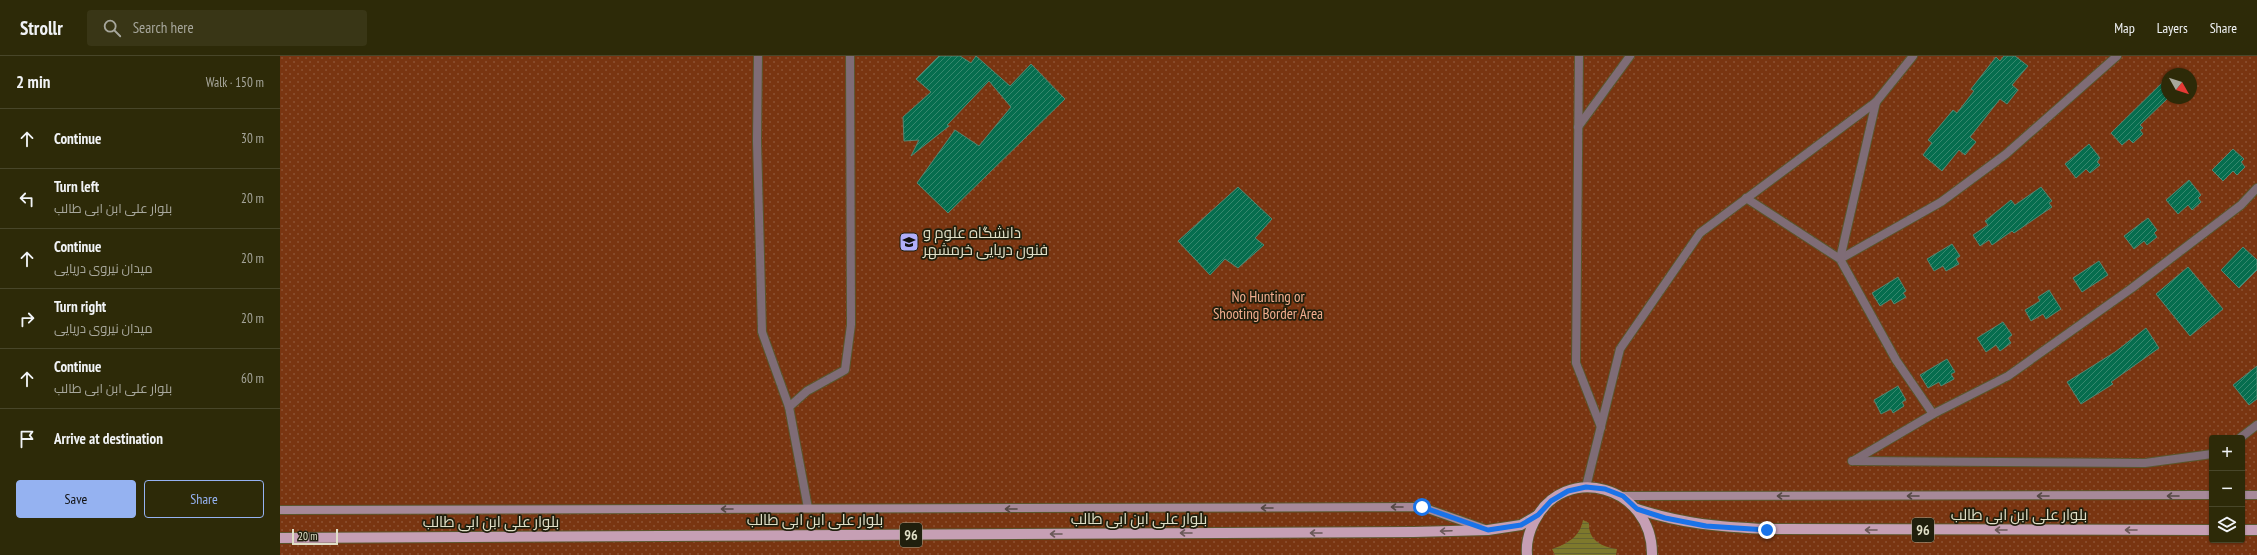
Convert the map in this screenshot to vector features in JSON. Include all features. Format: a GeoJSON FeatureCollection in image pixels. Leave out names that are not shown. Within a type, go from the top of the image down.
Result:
{"type":"FeatureCollection","features":[{"type":"Feature","properties":{"kind":"main road","name":"96"},"geometry":{"type":"LineString","coordinates":[[1527,555],[1530,532],[1538,515],[1551,501],[1568,491],[1586,487],[1605,489],[1623,496],[1637,509],[1647,524],[1652,542],[1652,555]]}},
{"type":"Feature","properties":{"kind":"main road"},"geometry":{"type":"LineString","coordinates":[[2245,496],[2257,495]]}},
{"type":"Feature","properties":{"kind":"main road"},"geometry":{"type":"LineString","coordinates":[[1623,496],[2209,496]]}},
{"type":"Feature","properties":{"kind":"main road"},"geometry":{"type":"LineString","coordinates":[[280,510],[1422,507],[1488,530]]}},
{"type":"Feature","properties":{"kind":"main road","name":"بلوار علی ابن ابی طالب"},"geometry":{"type":"LineString","coordinates":[[1637,509],[1665,518],[1706,526],[1767,530],[2209,530]]}},
{"type":"Feature","properties":{"kind":"main road","name":"بلوار علی ابن ابی طالب"},"geometry":{"type":"LineString","coordinates":[[280,538],[1414,532],[1488,530],[1521,525],[1538,515]]}},
{"type":"Feature","properties":{"kind":"main road"},"geometry":{"type":"LineString","coordinates":[[2245,530],[2257,530]]}},
{"type":"Feature","properties":{"kind":"street"},"geometry":{"type":"LineString","coordinates":[[758,56],[757,141],[762,332],[789,407],[808,508]]}},
{"type":"Feature","properties":{"kind":"street"},"geometry":{"type":"LineString","coordinates":[[789,407],[807,390],[845,370],[851,325],[850,56]]}},
{"type":"Feature","properties":{"kind":"street"},"geometry":{"type":"LineString","coordinates":[[1579,56],[1576,363],[1601,427]]}},
{"type":"Feature","properties":{"kind":"street"},"geometry":{"type":"LineString","coordinates":[[1578,127],[1630,56]]}},
{"type":"Feature","properties":{"kind":"street"},"geometry":{"type":"LineString","coordinates":[[1586,487],[1620,349],[1700,233],[1876,102],[1913,56]]}},
{"type":"Feature","properties":{"kind":"street"},"geometry":{"type":"LineString","coordinates":[[1840,260],[1941,202],[2006,154],[2117,56]]}},
{"type":"Feature","properties":{"kind":"street"},"geometry":{"type":"LineString","coordinates":[[1840,260],[1876,102]]}},
{"type":"Feature","properties":{"kind":"street"},"geometry":{"type":"LineString","coordinates":[[2209,454],[2145,463],[1852,461],[1933,414],[2008,376],[2132,288],[2240,205],[2257,188]]}},
{"type":"Feature","properties":{"kind":"street"},"geometry":{"type":"LineString","coordinates":[[1746,198],[1840,260],[1896,360],[1933,414]]}},
{"type":"Feature","properties":{"kind":"street"},"geometry":{"type":"LineString","coordinates":[[2244,435],[2257,425]]}},
{"type":"Feature","properties":{"kind":"green space","name":"No Hunting or Shooting Border Area"},"geometry":{"type":"Polygon","coordinates":[[[280,56],[2257,56],[2257,555],[280,555],[280,56]]]}},
{"type":"Feature","properties":{"kind":"shaded area"},"geometry":{"type":"Polygon","coordinates":[[[1583,520],[1589,523],[1589,529],[1593,538],[1601,544],[1617,549],[1616,555],[1555,555],[1552,549],[1563,545],[1572,539],[1579,531],[1583,520]]]}},
{"type":"Feature","properties":{"kind":"building"},"geometry":{"type":"Polygon","coordinates":[[[939,56],[960,56],[971,63],[976,56],[1010,86],[1031,64],[1065,99],[948,213],[917,183],[955,130],[979,146],[1011,107],[989,81],[947,125],[949,126],[911,156],[919,140],[904,141],[903,117],[931,92],[916,79],[939,56]]]}},
{"type":"Feature","properties":{"kind":"building"},"geometry":{"type":"Polygon","coordinates":[[[2004,56],[2015,56],[2028,66],[2012,85],[2018,90],[2007,104],[2000,99],[1970,137],[1976,142],[1965,155],[1959,150],[1942,171],[1923,155],[1932,143],[1928,140],[1953,110],[1957,113],[1974,91],[1971,89],[1996,57],[2000,61],[2004,56]]]}},
{"type":"Feature","properties":{"kind":"building"},"geometry":{"type":"Polygon","coordinates":[[[2161,84],[2162,104],[2140,125],[2143,128],[2140,130],[2143,134],[2133,143],[2129,139],[2122,145],[2111,133],[2161,84]]]}},
{"type":"Feature","properties":{"kind":"building"},"geometry":{"type":"Polygon","coordinates":[[[2089,144],[2100,158],[2097,162],[2100,165],[2090,173],[2086,169],[2076,178],[2065,164],[2089,144]]]}},
{"type":"Feature","properties":{"kind":"building"},"geometry":{"type":"Polygon","coordinates":[[[2233,149],[2244,159],[2241,162],[2245,167],[2237,175],[2233,171],[2223,181],[2212,170],[2233,149]]]}},
{"type":"Feature","properties":{"kind":"building"},"geometry":{"type":"Polygon","coordinates":[[[2189,180],[2201,195],[2198,198],[2201,202],[2192,210],[2188,205],[2178,214],[2166,200],[2189,180]]]}},
{"type":"Feature","properties":{"kind":"building"},"geometry":{"type":"Polygon","coordinates":[[[1238,187],[1272,219],[1255,238],[1264,245],[1238,268],[1225,259],[1210,275],[1178,241],[1238,187]]]}},
{"type":"Feature","properties":{"kind":"building"},"geometry":{"type":"Polygon","coordinates":[[[2041,187],[2052,201],[2049,203],[2052,207],[2014,233],[2012,231],[1992,245],[1989,240],[1980,246],[1973,235],[1988,225],[1985,221],[2011,200],[2015,205],[2041,187]]]}},
{"type":"Feature","properties":{"kind":"building"},"geometry":{"type":"Polygon","coordinates":[[[2148,218],[2157,230],[2154,233],[2157,237],[2147,245],[2144,241],[2134,249],[2124,236],[2148,218]]]}},
{"type":"Feature","properties":{"kind":"building"},"geometry":{"type":"Polygon","coordinates":[[[1952,244],[1960,256],[1956,259],[1959,264],[1946,271],[1943,266],[1934,271],[1927,259],[1952,244]]]}},
{"type":"Feature","properties":{"kind":"building"},"geometry":{"type":"Polygon","coordinates":[[[2243,247],[2257,260],[2257,270],[2239,288],[2221,270],[2243,247]]]}},
{"type":"Feature","properties":{"kind":"building"},"geometry":{"type":"Polygon","coordinates":[[[2099,261],[2108,275],[2082,292],[2073,278],[2099,261]]]}},
{"type":"Feature","properties":{"kind":"building"},"geometry":{"type":"Polygon","coordinates":[[[2188,267],[2223,309],[2190,336],[2156,294],[2188,267]]]}},
{"type":"Feature","properties":{"kind":"building"},"geometry":{"type":"Polygon","coordinates":[[[1898,277],[1906,291],[1903,293],[1906,297],[1894,304],[1891,299],[1880,306],[1872,293],[1898,277]]]}},
{"type":"Feature","properties":{"kind":"building"},"geometry":{"type":"Polygon","coordinates":[[[2049,290],[2061,309],[2046,319],[2043,314],[2031,321],[2025,310],[2040,301],[2038,297],[2049,290]]]}},
{"type":"Feature","properties":{"kind":"building"},"geometry":{"type":"Polygon","coordinates":[[[2003,322],[2012,335],[2008,338],[2011,343],[2000,351],[1996,345],[1986,352],[1977,338],[2003,322]]]}},
{"type":"Feature","properties":{"kind":"building"},"geometry":{"type":"Polygon","coordinates":[[[2146,328],[2159,348],[2111,382],[2113,384],[2081,404],[2067,382],[2115,352],[2146,328]]]}},
{"type":"Feature","properties":{"kind":"building"},"geometry":{"type":"Polygon","coordinates":[[[1947,359],[1955,372],[1951,374],[1954,379],[1941,386],[1939,382],[1928,388],[1920,375],[1947,359]]]}},
{"type":"Feature","properties":{"kind":"building"},"geometry":{"type":"Polygon","coordinates":[[[2257,366],[2257,399],[2249,405],[2233,385],[2257,366]]]}},
{"type":"Feature","properties":{"kind":"building"},"geometry":{"type":"Polygon","coordinates":[[[1898,386],[1906,400],[1902,402],[1904,406],[1893,413],[1891,409],[1881,414],[1874,400],[1898,386]]]}},
{"type":"Feature","properties":{"kind":"place","name":"دانشگاه علوم و فنون دریایی خرمشهر"},"geometry":{"type":"Point","coordinates":[909,242]}},
{"type":"Feature","properties":{"kind":"route"},"geometry":{"type":"LineString","coordinates":[[1422,507],[1488,530],[1521,525],[1538,515],[1551,501],[1568,491],[1586,487],[1605,489],[1623,496],[1637,509],[1665,518],[1706,526],[1767,530]]}}]}
